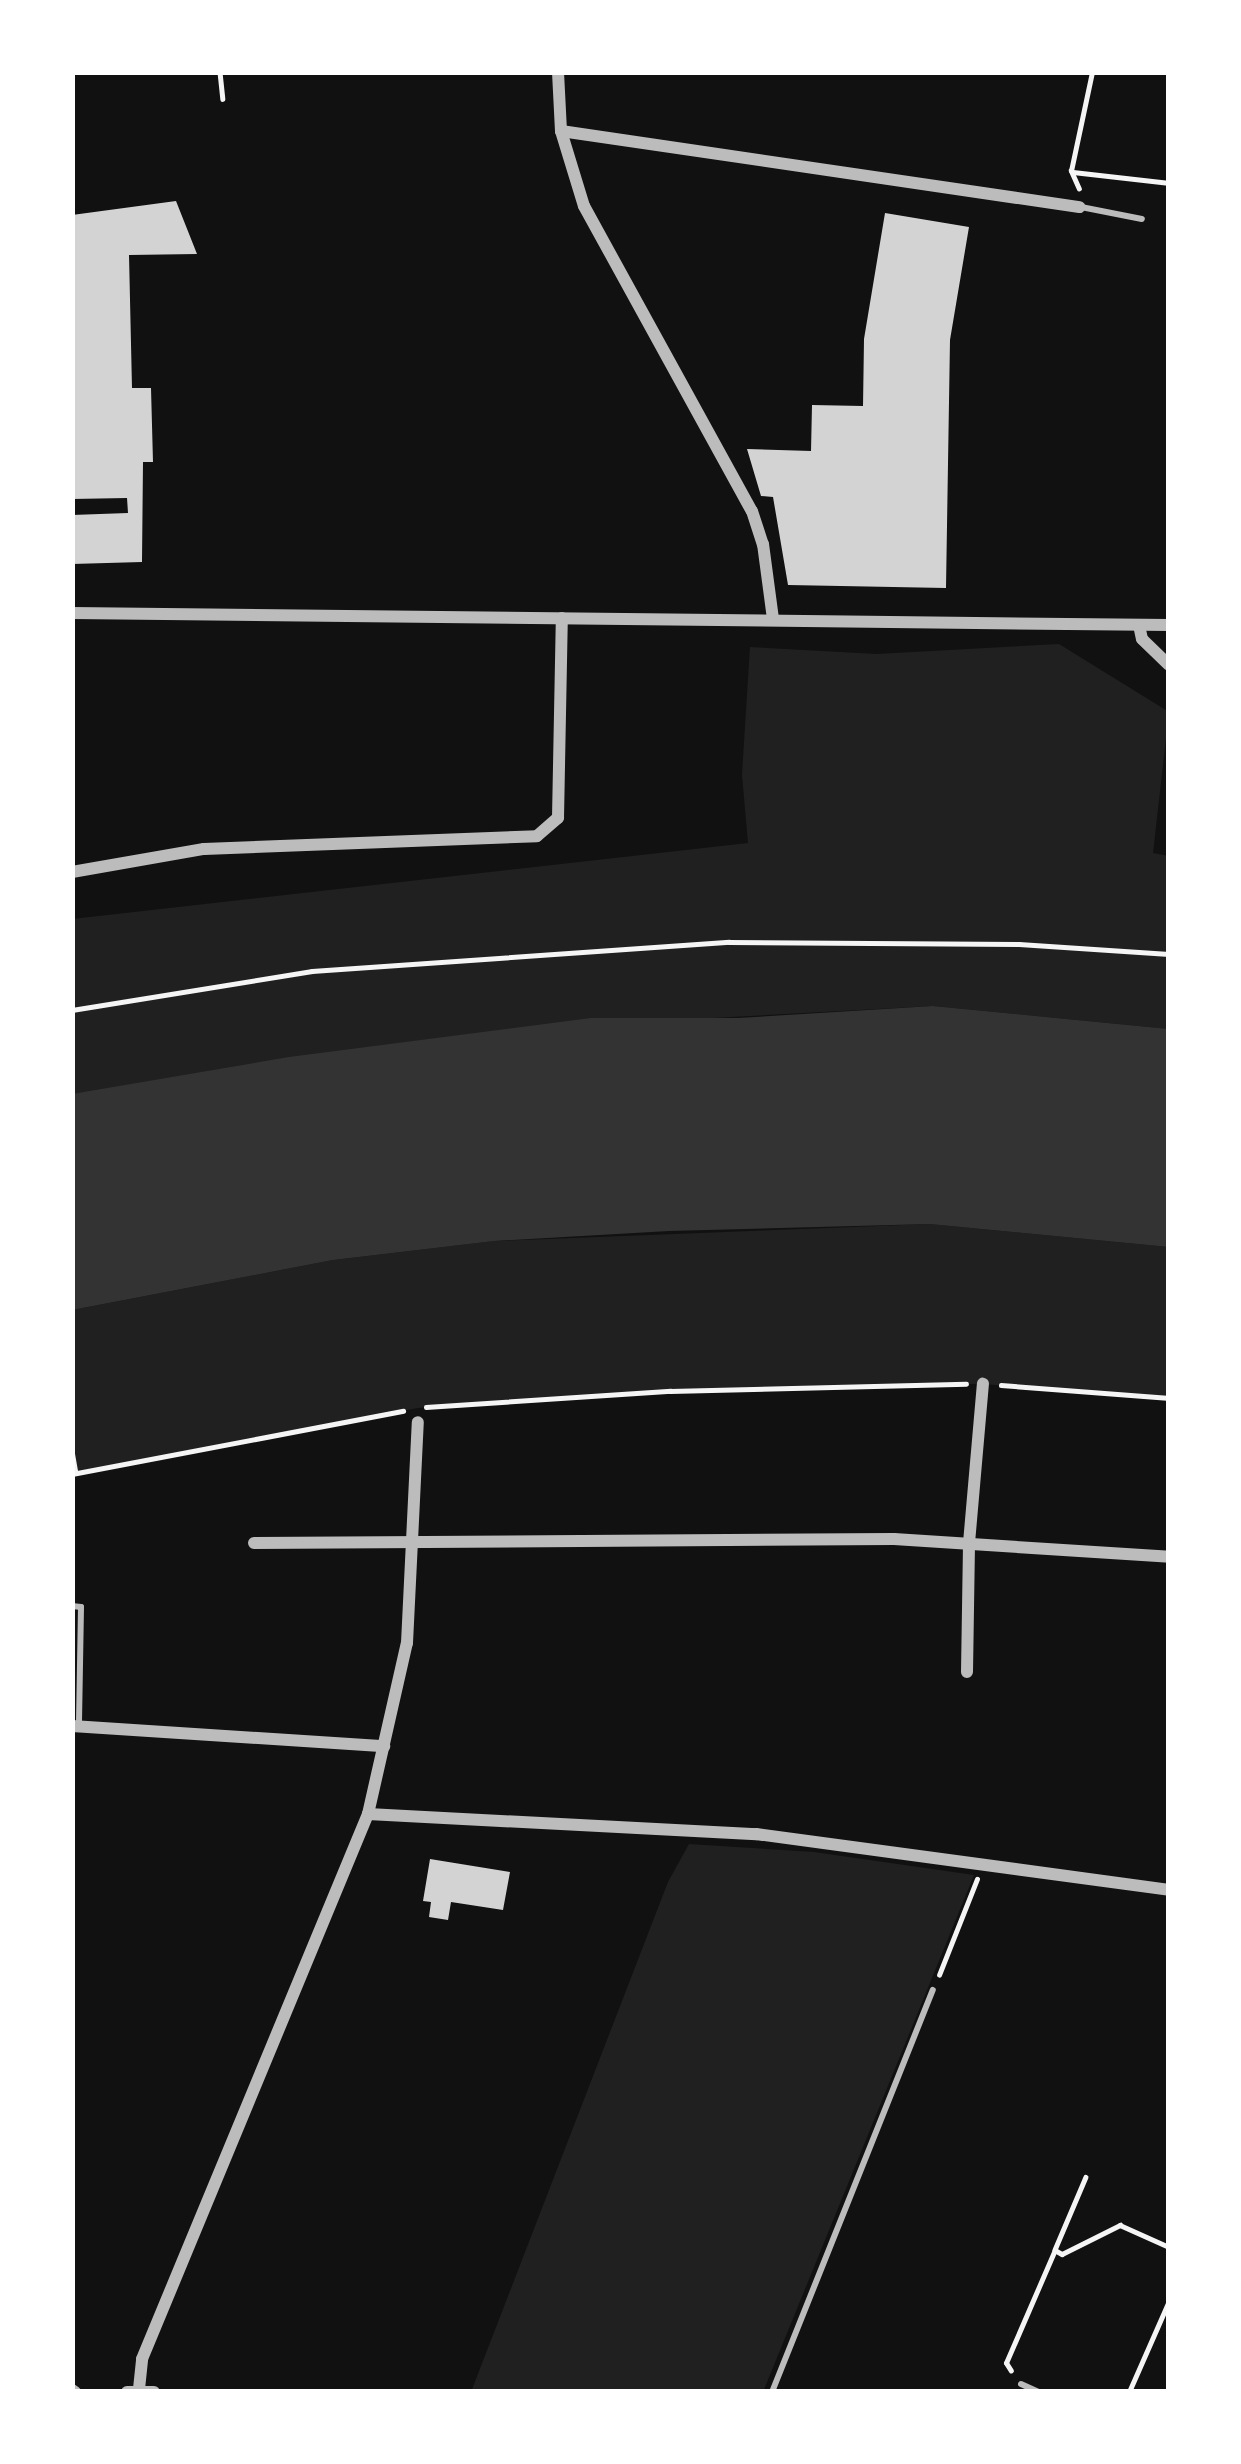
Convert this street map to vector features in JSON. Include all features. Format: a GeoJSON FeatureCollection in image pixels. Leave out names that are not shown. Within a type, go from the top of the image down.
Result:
{"type":"FeatureCollection","features":[{"type":"Feature","properties":{"kind":"street"},"geometry":{"type":"LineString","coordinates":[[558,72],[561,131],[602,241],[752,511],[764,544],[772,619]]}},
{"type":"Feature","properties":{"kind":"street"},"geometry":{"type":"LineString","coordinates":[[561,131],[1079,207]]}},
{"type":"Feature","properties":{"kind":"street"},"geometry":{"type":"LineString","coordinates":[[72,613],[1169,626]]}},
{"type":"Feature","properties":{"kind":"street"},"geometry":{"type":"LineString","coordinates":[[72,872],[204,849],[537,836],[558,818],[562,617]]}},
{"type":"Feature","properties":{"kind":"street"},"geometry":{"type":"LineString","coordinates":[[1139,625],[1142,639],[1169,665]]}},
{"type":"Feature","properties":{"kind":"street"},"geometry":{"type":"LineString","coordinates":[[967,1672],[969,1543],[983,1384]]}},
{"type":"Feature","properties":{"kind":"street"},"geometry":{"type":"LineString","coordinates":[[154,2392],[133,2390],[142,2360],[368,1814],[407,1642],[418,1422]]}},
{"type":"Feature","properties":{"kind":"street"},"geometry":{"type":"LineString","coordinates":[[254,1543],[969,1543],[1169,1557]]}},
{"type":"Feature","properties":{"kind":"street"},"geometry":{"type":"LineString","coordinates":[[76,1726],[385,1746]]}},
{"type":"Feature","properties":{"kind":"street"},"geometry":{"type":"LineString","coordinates":[[368,1814],[756,1834],[1169,1890]]}},
{"type":"Feature","properties":{"kind":"lane"},"geometry":{"type":"LineString","coordinates":[[1079,207],[1142,219]]}},
{"type":"Feature","properties":{"kind":"lane"},"geometry":{"type":"LineString","coordinates":[[72,1606],[81,1607],[76,1726]]}},
{"type":"Feature","properties":{"kind":"lane"},"geometry":{"type":"LineString","coordinates":[[772,2392],[933,1990]]}},
{"type":"Feature","properties":{"kind":"lane"},"geometry":{"type":"LineString","coordinates":[[1021,2384],[1039,2392]]}},
{"type":"Feature","properties":{"kind":"path"},"geometry":{"type":"LineString","coordinates":[[220,72],[223,99]]}},
{"type":"Feature","properties":{"kind":"path"},"geometry":{"type":"LineString","coordinates":[[1079,207],[1082,195],[1072,171],[1091,72]]}},
{"type":"Feature","properties":{"kind":"path"},"geometry":{"type":"LineString","coordinates":[[1072,171],[1169,183]]}},
{"type":"Feature","properties":{"kind":"path"},"geometry":{"type":"LineString","coordinates":[[72,1010],[312,971],[729,942],[1019,944],[1169,954]]}},
{"type":"Feature","properties":{"kind":"path"},"geometry":{"type":"LineString","coordinates":[[72,1451],[74,1473],[418,1408],[670,1391],[983,1384],[1169,1398]]}},
{"type":"Feature","properties":{"kind":"path"},"geometry":{"type":"LineString","coordinates":[[933,1990],[966,1905]]}},
{"type":"Feature","properties":{"kind":"path"},"geometry":{"type":"LineString","coordinates":[[1021,2384],[1006,2363],[1087,2177]]}},
{"type":"Feature","properties":{"kind":"path"},"geometry":{"type":"LineString","coordinates":[[1055,2250],[1062,2254],[1120,2225],[1169,2247]]}},
{"type":"Feature","properties":{"kind":"path"},"geometry":{"type":"LineString","coordinates":[[1130,2392],[1169,2301]]}},
{"type":"Feature","properties":{"kind":"shaded area"},"geometry":{"type":"Polygon","coordinates":[[[1059,644],[1169,712],[1153,853],[1169,856],[1169,1029],[933,1006],[676,1020],[72,1094],[72,919],[748,843],[742,775],[750,647],[877,654],[1059,644]]]}},
{"type":"Feature","properties":{"kind":"shaded area"},"geometry":{"type":"Polygon","coordinates":[[[933,1006],[1169,1029],[1169,1247],[930,1224],[494,1241],[333,1260],[72,1310],[72,1094],[289,1057],[591,1018],[738,1018],[933,1006]]]}},
{"type":"Feature","properties":{"kind":"shaded area"},"geometry":{"type":"Polygon","coordinates":[[[930,1224],[1169,1247],[1169,1398],[983,1384],[823,1385],[496,1401],[418,1408],[72,1474],[72,1310],[333,1260],[494,1241],[930,1224]]]}},
{"type":"Feature","properties":{"kind":"shaded area"},"geometry":{"type":"Polygon","coordinates":[[[689,1844],[814,1852],[974,1875],[763,2392],[471,2392],[668,1882],[689,1844]]]}},
{"type":"Feature","properties":{"kind":"building"},"geometry":{"type":"Polygon","coordinates":[[[176,201],[197,254],[129,255],[132,388],[151,388],[153,462],[143,462],[142,562],[72,564],[72,515],[128,513],[127,498],[72,499],[72,215],[176,201]]]}},
{"type":"Feature","properties":{"kind":"building"},"geometry":{"type":"Polygon","coordinates":[[[885,213],[969,227],[950,340],[946,588],[788,585],[773,497],[761,496],[747,449],[811,451],[812,405],[863,406],[864,339],[885,213]]]}},
{"type":"Feature","properties":{"kind":"building"},"geometry":{"type":"Polygon","coordinates":[[[430,1859],[510,1872],[503,1910],[451,1902],[448,1920],[429,1917],[431,1902],[423,1901],[430,1859]]]}}]}
